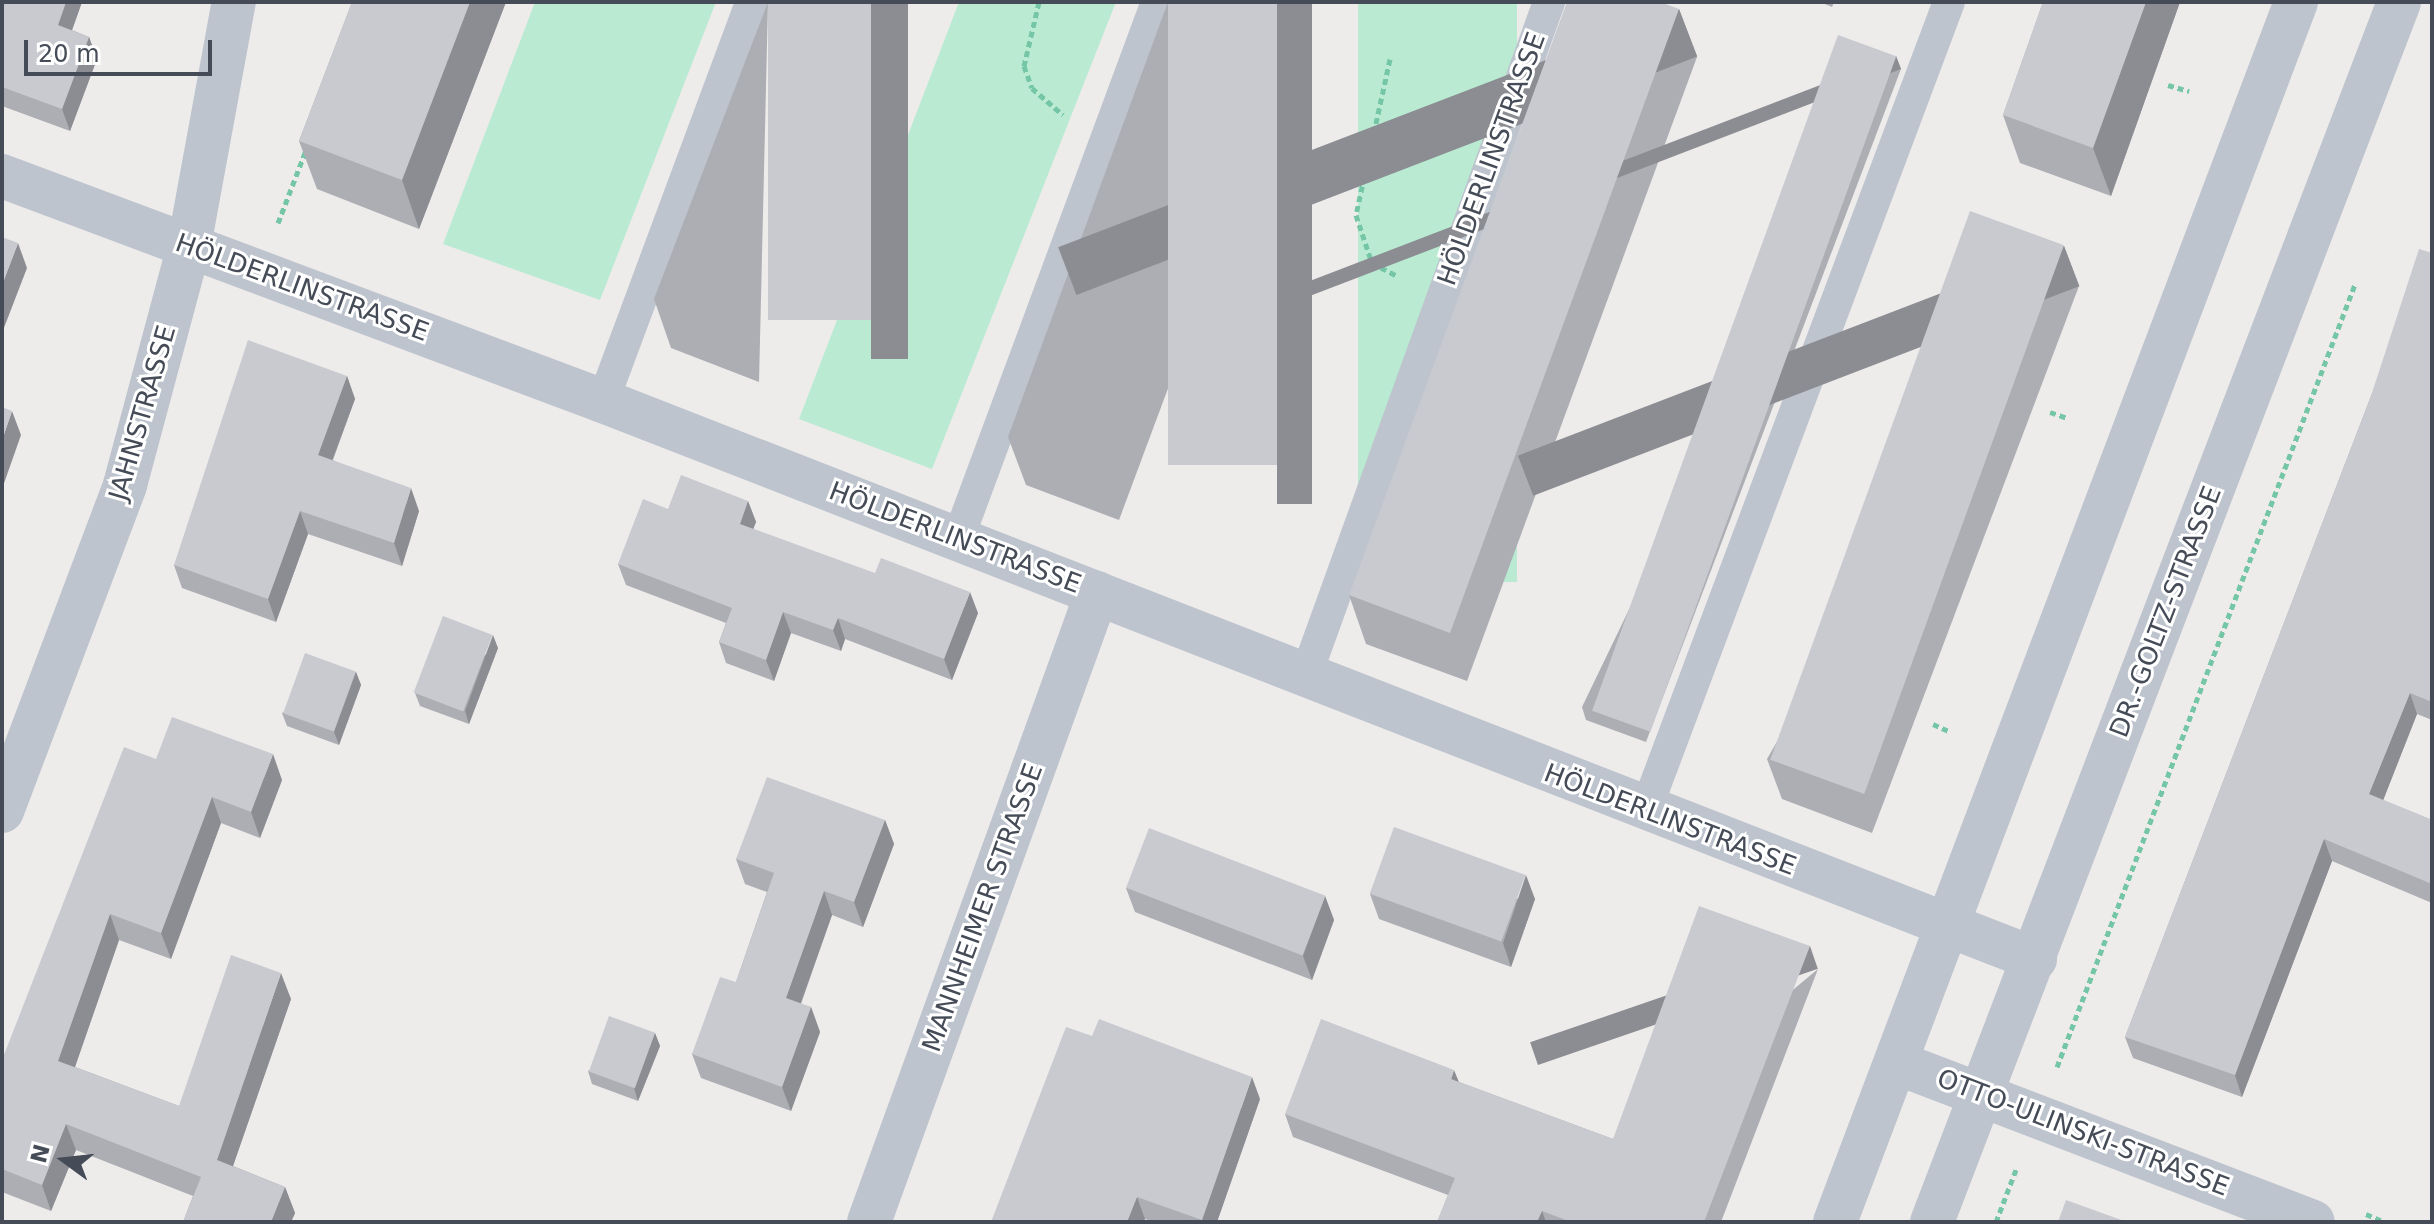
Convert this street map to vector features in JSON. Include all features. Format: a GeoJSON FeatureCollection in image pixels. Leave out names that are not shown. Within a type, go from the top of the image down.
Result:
{"type":"FeatureCollection","features":[{"type":"Feature","properties":{"kind":"street","name":"JAHNSTRASSE"},"geometry":{"type":"LineString","coordinates":[[2,811],[125,485],[189,246],[234,2]]}},
{"type":"Feature","properties":{"kind":"street"},"geometry":{"type":"LineString","coordinates":[[1835,1222],[2296,2]]}},
{"type":"Feature","properties":{"kind":"street","name":"DR.-GOLTZ-STRASSE"},"geometry":{"type":"LineString","coordinates":[[1932,1222],[2399,2]]}},
{"type":"Feature","properties":{"kind":"street","name":"HÖLDERLINSTRASSE"},"geometry":{"type":"LineString","coordinates":[[2,176],[603,401],[1097,593],[1645,812],[2035,959]]}},
{"type":"Feature","properties":{"kind":"street","name":"MANNHEIMER STRASSE"},"geometry":{"type":"LineString","coordinates":[[869,1222],[1097,593]]}},
{"type":"Feature","properties":{"kind":"street","name":"OTTO-ULINSKI-STRASSE"},"geometry":{"type":"LineString","coordinates":[[1897,1063],[2039,1114],[2313,1222]]}},
{"type":"Feature","properties":{"kind":"lane"},"geometry":{"type":"LineString","coordinates":[[603,401],[751,2]]}},
{"type":"Feature","properties":{"kind":"lane"},"geometry":{"type":"LineString","coordinates":[[958,539],[1157,2]]}},
{"type":"Feature","properties":{"kind":"lane","name":"HÖLDERLINSTRASSE"},"geometry":{"type":"LineString","coordinates":[[1305,678],[1549,2]]}},
{"type":"Feature","properties":{"kind":"lane"},"geometry":{"type":"LineString","coordinates":[[1645,812],[1949,2]]}},
{"type":"Feature","properties":{"kind":"path"},"geometry":{"type":"LineString","coordinates":[[1039,2],[1024,66],[1032,88],[1054,111],[1108,133]]}},
{"type":"Feature","properties":{"kind":"path"},"geometry":{"type":"LineString","coordinates":[[1390,59],[1356,215],[1361,239],[1386,272],[1444,292]]}},
{"type":"Feature","properties":{"kind":"path"},"geometry":{"type":"LineString","coordinates":[[2168,85],[2189,91]]}},
{"type":"Feature","properties":{"kind":"path"},"geometry":{"type":"LineString","coordinates":[[259,272],[308,144]]}},
{"type":"Feature","properties":{"kind":"path"},"geometry":{"type":"LineString","coordinates":[[2039,1114],[2359,272]]}},
{"type":"Feature","properties":{"kind":"path"},"geometry":{"type":"LineString","coordinates":[[2050,412],[2067,418]]}},
{"type":"Feature","properties":{"kind":"path"},"geometry":{"type":"LineString","coordinates":[[1933,724],[1949,731]]}},
{"type":"Feature","properties":{"kind":"green space"},"geometry":{"type":"Polygon","coordinates":[[[535,2],[716,2],[600,300],[443,244],[535,2]]]}},
{"type":"Feature","properties":{"kind":"green space"},"geometry":{"type":"Polygon","coordinates":[[[959,2],[1116,2],[932,469],[799,419],[959,2]]]}},
{"type":"Feature","properties":{"kind":"green space"},"geometry":{"type":"Polygon","coordinates":[[[1358,2],[1517,2],[1517,582],[1358,582],[1358,2]]]}},
{"type":"Feature","properties":{"kind":"building"},"geometry":{"type":"Polygon","coordinates":[[[2,2],[66,2],[58,25],[89,37],[62,109],[2,87],[2,2]]]}},
{"type":"Feature","properties":{"kind":"building"},"geometry":{"type":"Polygon","coordinates":[[[352,2],[470,2],[402,180],[299,141],[352,2]]]}},
{"type":"Feature","properties":{"kind":"building"},"geometry":{"type":"Polygon","coordinates":[[[768,2],[871,2],[871,320],[768,320],[768,2]]]}},
{"type":"Feature","properties":{"kind":"building"},"geometry":{"type":"Polygon","coordinates":[[[1168,2],[1277,2],[1277,465],[1168,465],[1168,2]]]}},
{"type":"Feature","properties":{"kind":"building"},"geometry":{"type":"Polygon","coordinates":[[[1567,2],[1660,2],[1679,9],[1450,633],[1349,595],[1567,2]]]}},
{"type":"Feature","properties":{"kind":"building"},"geometry":{"type":"Polygon","coordinates":[[[2043,2],[2146,2],[2093,148],[2003,115],[2043,2]]]}},
{"type":"Feature","properties":{"kind":"building"},"geometry":{"type":"Polygon","coordinates":[[[1838,35],[1896,56],[1650,732],[1592,711],[1838,35]]]}},
{"type":"Feature","properties":{"kind":"building"},"geometry":{"type":"Polygon","coordinates":[[[1970,211],[2064,245],[1864,794],[1770,760],[1970,211]]]}},
{"type":"Feature","properties":{"kind":"building"},"geometry":{"type":"Polygon","coordinates":[[[2,237],[18,243],[2,285],[2,237]]]}},
{"type":"Feature","properties":{"kind":"building"},"geometry":{"type":"Polygon","coordinates":[[[2419,249],[2432,253],[2432,702],[2410,693],[2369,794],[2432,820],[2432,884],[2324,839],[2235,1075],[2125,1037],[2371,396],[2419,249]]]}},
{"type":"Feature","properties":{"kind":"building"},"geometry":{"type":"Polygon","coordinates":[[[248,340],[347,376],[318,455],[411,488],[394,543],[300,511],[268,599],[174,565],[248,340]]]}},
{"type":"Feature","properties":{"kind":"building"},"geometry":{"type":"Polygon","coordinates":[[[2,407],[12,411],[2,440],[2,407]]]}},
{"type":"Feature","properties":{"kind":"building"},"geometry":{"type":"Polygon","coordinates":[[[681,475],[748,501],[740,524],[875,573],[881,558],[970,592],[944,659],[838,618],[833,630],[783,612],[766,660],[719,642],[732,608],[618,564],[643,499],[668,509],[681,475]]]}},
{"type":"Feature","properties":{"kind":"building"},"geometry":{"type":"Polygon","coordinates":[[[443,616],[492,635],[463,712],[414,693],[443,616]]]}},
{"type":"Feature","properties":{"kind":"building"},"geometry":{"type":"Polygon","coordinates":[[[305,653],[356,671],[334,732],[283,713],[305,653]]]}},
{"type":"Feature","properties":{"kind":"building"},"geometry":{"type":"Polygon","coordinates":[[[172,717],[273,754],[251,812],[212,797],[161,933],[110,914],[58,1061],[179,1106],[231,955],[281,973],[217,1160],[285,1187],[271,1222],[183,1222],[201,1177],[66,1124],[42,1185],[2,1169],[2,1060],[124,747],[156,759],[172,717]]]}},
{"type":"Feature","properties":{"kind":"building"},"geometry":{"type":"Polygon","coordinates":[[[767,777],[885,820],[854,902],[824,891],[786,998],[811,1007],[782,1087],[692,1054],[720,977],[736,982],[774,873],[736,859],[767,777]]]}},
{"type":"Feature","properties":{"kind":"building"},"geometry":{"type":"Polygon","coordinates":[[[1394,827],[1526,875],[1501,942],[1370,894],[1394,827]]]}},
{"type":"Feature","properties":{"kind":"building"},"geometry":{"type":"Polygon","coordinates":[[[1149,828],[1325,896],[1303,955],[1126,888],[1149,828]]]}},
{"type":"Feature","properties":{"kind":"building"},"geometry":{"type":"Polygon","coordinates":[[[1699,906],[1810,946],[1704,1222],[1571,1222],[1542,1211],[1537,1222],[1437,1222],[1455,1178],[1285,1114],[1321,1019],[1454,1070],[1451,1079],[1613,1139],[1699,906]]]}},
{"type":"Feature","properties":{"kind":"building"},"geometry":{"type":"Polygon","coordinates":[[[609,1016],[655,1033],[635,1088],[589,1071],[609,1016]]]}},
{"type":"Feature","properties":{"kind":"building"},"geometry":{"type":"Polygon","coordinates":[[[1099,1019],[1252,1077],[1202,1220],[1137,1197],[1127,1222],[991,1222],[1066,1027],[1092,1036],[1099,1019]]]}},
{"type":"Feature","properties":{"kind":"building"},"geometry":{"type":"Polygon","coordinates":[[[2066,1200],[2127,1222],[2058,1222],[2066,1200]]]}}]}
